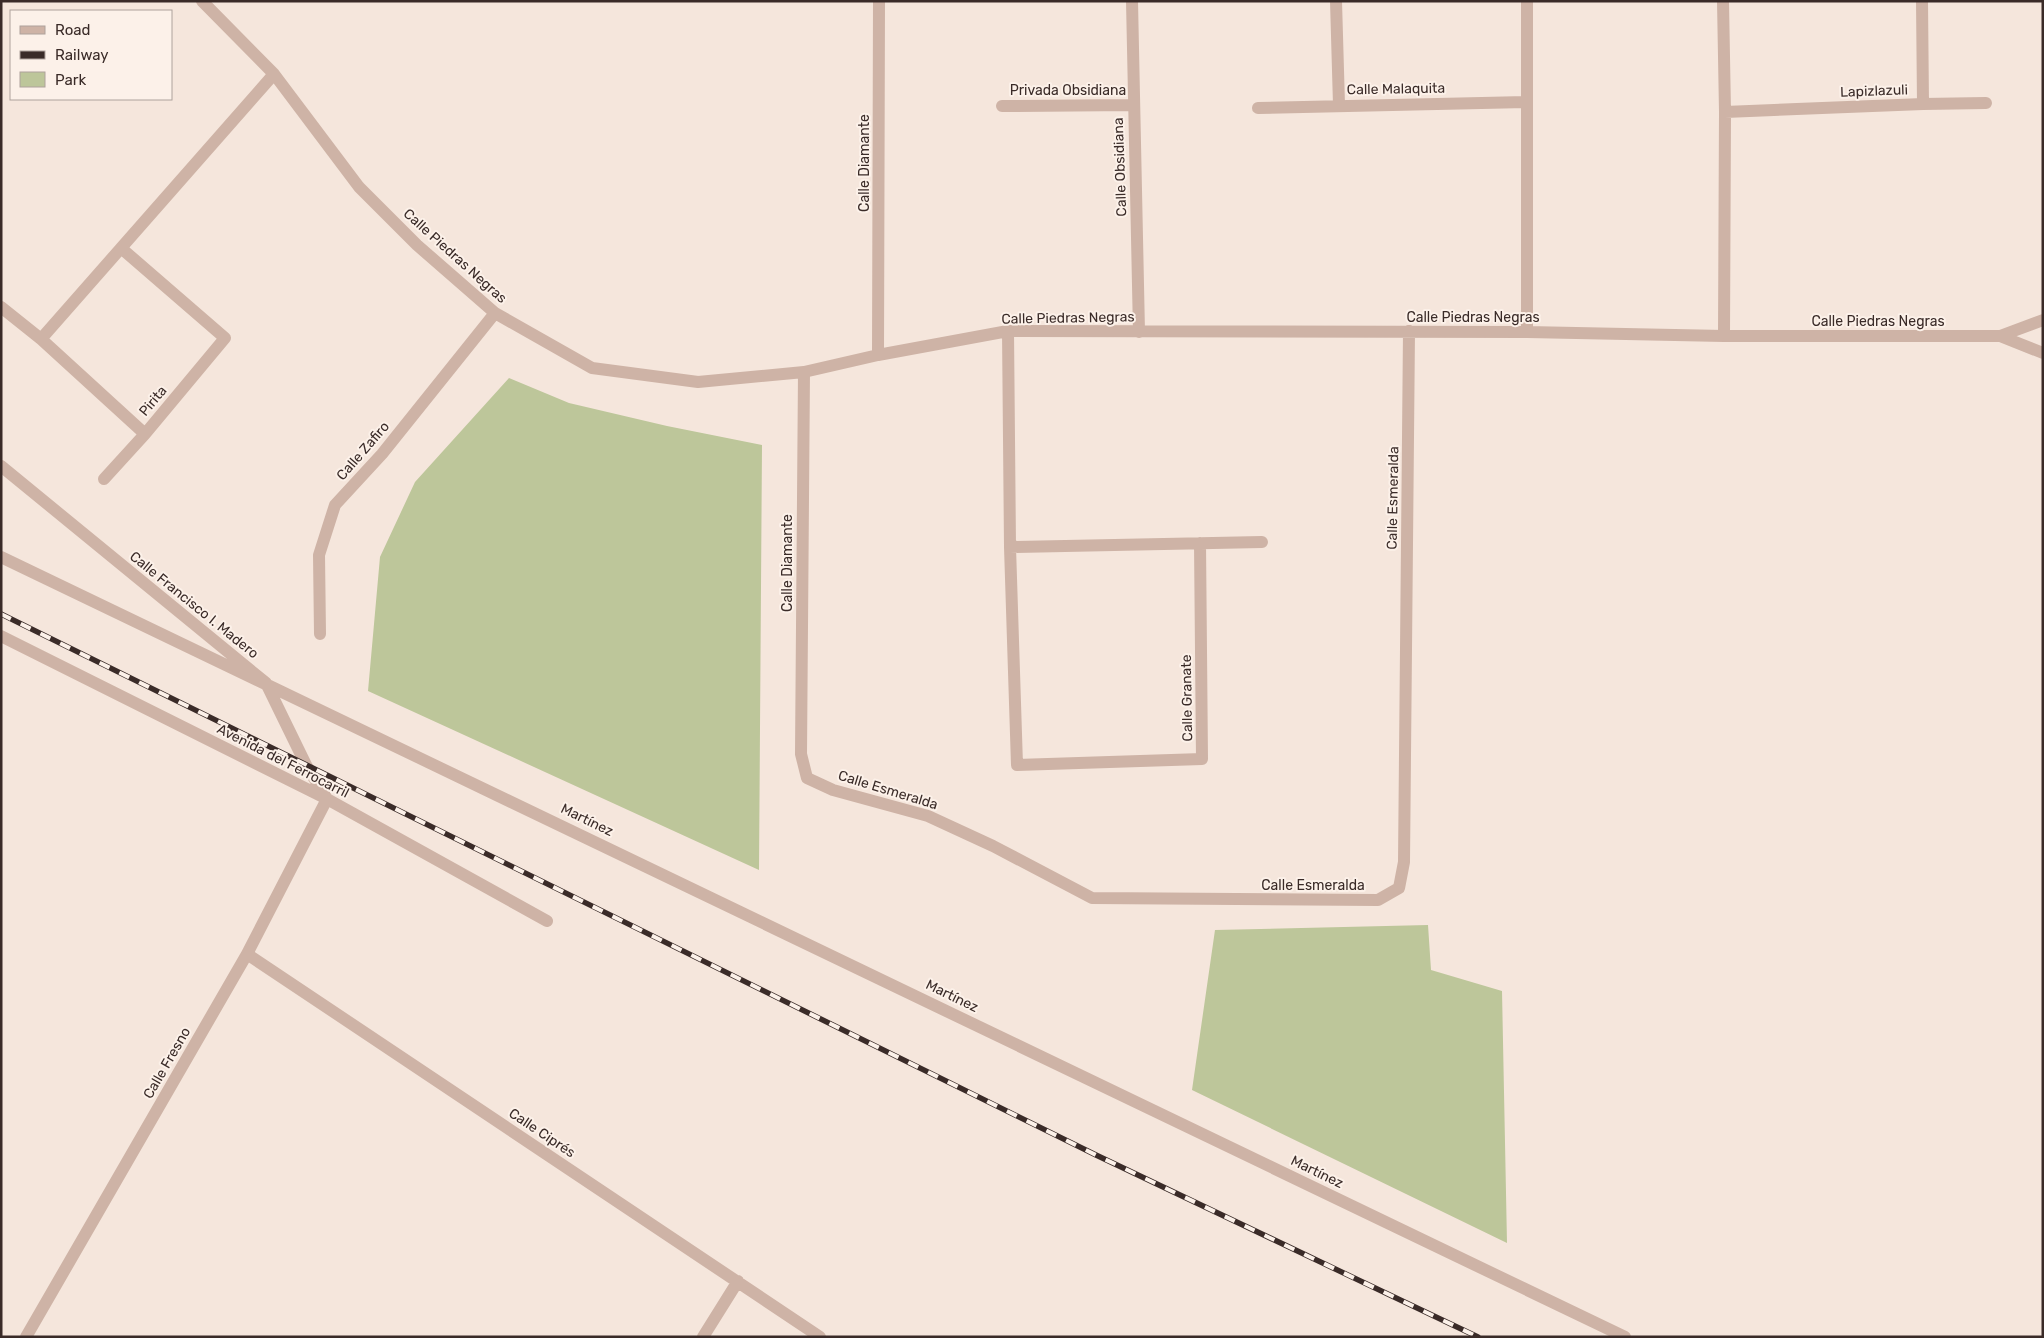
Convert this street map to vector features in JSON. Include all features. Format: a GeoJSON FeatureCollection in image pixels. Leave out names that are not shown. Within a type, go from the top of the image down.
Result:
{"type":"FeatureCollection","features":[{"type":"Feature","properties":{"kind":"street","name":"Calle Piedras Negras"},"geometry":{"type":"LineString","coordinates":[[202,1],[274,74],[359,188],[417,246],[495,313],[592,368],[698,382],[804,372],[878,355],[1008,331],[1409,331],[1724,336],[2000,336],[2043,320]]}},
{"type":"Feature","properties":{"kind":"street","name":"Calle Diamante"},"geometry":{"type":"LineString","coordinates":[[878,355],[879,1]]}},
{"type":"Feature","properties":{"kind":"street","name":"Calle Obsidiana"},"geometry":{"type":"LineString","coordinates":[[1132,1],[1139,332]]}},
{"type":"Feature","properties":{"kind":"street","name":"Calle Malaquita"},"geometry":{"type":"LineString","coordinates":[[1336,1],[1339,104],[1527,102]]}},
{"type":"Feature","properties":{"kind":"street"},"geometry":{"type":"LineString","coordinates":[[1527,1],[1527,332]]}},
{"type":"Feature","properties":{"kind":"street"},"geometry":{"type":"LineString","coordinates":[[1723,1],[1725,112],[1724,336]]}},
{"type":"Feature","properties":{"kind":"street","name":"Lapizlazuli"},"geometry":{"type":"LineString","coordinates":[[1725,112],[1923,104],[1922,1]]}},
{"type":"Feature","properties":{"kind":"street"},"geometry":{"type":"LineString","coordinates":[[41,339],[274,74]]}},
{"type":"Feature","properties":{"kind":"street"},"geometry":{"type":"LineString","coordinates":[[1923,104],[1986,103]]}},
{"type":"Feature","properties":{"kind":"street"},"geometry":{"type":"LineString","coordinates":[[1258,108],[1339,104]]}},
{"type":"Feature","properties":{"kind":"street","name":"Privada Obsidiana"},"geometry":{"type":"LineString","coordinates":[[1002,106],[1133,105]]}},
{"type":"Feature","properties":{"kind":"street","name":"Pirita"},"geometry":{"type":"LineString","coordinates":[[1,307],[41,339],[145,434],[225,338],[121,248]]}},
{"type":"Feature","properties":{"kind":"street","name":"Calle Zafiro"},"geometry":{"type":"LineString","coordinates":[[320,634],[319,555],[335,505],[382,454],[495,313]]}},
{"type":"Feature","properties":{"kind":"street","name":"Calle Granate"},"geometry":{"type":"LineString","coordinates":[[1008,331],[1010,547],[1017,765],[1202,759],[1200,543]]}},
{"type":"Feature","properties":{"kind":"street","name":"Calle Esmeralda"},"geometry":{"type":"LineString","coordinates":[[801,754],[807,778],[833,790],[928,816],[993,846],[1092,898],[1378,900],[1399,888],[1404,862],[1409,331]]}},
{"type":"Feature","properties":{"kind":"street","name":"Calle Piedras Negras"},"geometry":{"type":"LineString","coordinates":[[2000,336],[2043,353]]}},
{"type":"Feature","properties":{"kind":"street","name":"Calle Diamante"},"geometry":{"type":"LineString","coordinates":[[801,754],[804,372]]}},
{"type":"Feature","properties":{"kind":"street"},"geometry":{"type":"LineString","coordinates":[[104,479],[145,434]]}},
{"type":"Feature","properties":{"kind":"street","name":"Calle Francisco I. Madero"},"geometry":{"type":"LineString","coordinates":[[1,466],[266,682],[306,765],[327,800]]}},
{"type":"Feature","properties":{"kind":"street"},"geometry":{"type":"LineString","coordinates":[[1010,547],[1262,542]]}},
{"type":"Feature","properties":{"kind":"street"},"geometry":{"type":"LineString","coordinates":[[1,557],[266,682]]}},
{"type":"Feature","properties":{"kind":"street","name":"Avenida del Ferrocarril"},"geometry":{"type":"LineString","coordinates":[[1,636],[327,800],[547,921]]}},
{"type":"Feature","properties":{"kind":"street","name":"Martínez"},"geometry":{"type":"LineString","coordinates":[[266,682],[1625,1337]]}},
{"type":"Feature","properties":{"kind":"street","name":"Calle Fresno"},"geometry":{"type":"LineString","coordinates":[[26,1337],[247,954],[327,800]]}},
{"type":"Feature","properties":{"kind":"street","name":"Calle Ciprés"},"geometry":{"type":"LineString","coordinates":[[247,954],[820,1337]]}},
{"type":"Feature","properties":{"kind":"street"},"geometry":{"type":"LineString","coordinates":[[703,1337],[738,1281]]}},
{"type":"Feature","properties":{"kind":"green space"},"geometry":{"type":"Polygon","coordinates":[[[509,378],[569,403],[667,426],[762,445],[759,870],[368,691],[380,557],[415,482],[509,378]]]}},
{"type":"Feature","properties":{"kind":"green space"},"geometry":{"type":"Polygon","coordinates":[[[1428,925],[1431,970],[1502,991],[1507,1243],[1192,1090],[1215,930],[1428,925]]]}},
{"type":"Feature","properties":{"kind":"railway"},"geometry":{"type":"LineString","coordinates":[[1,614],[1096,1155],[1478,1337]]}}]}
